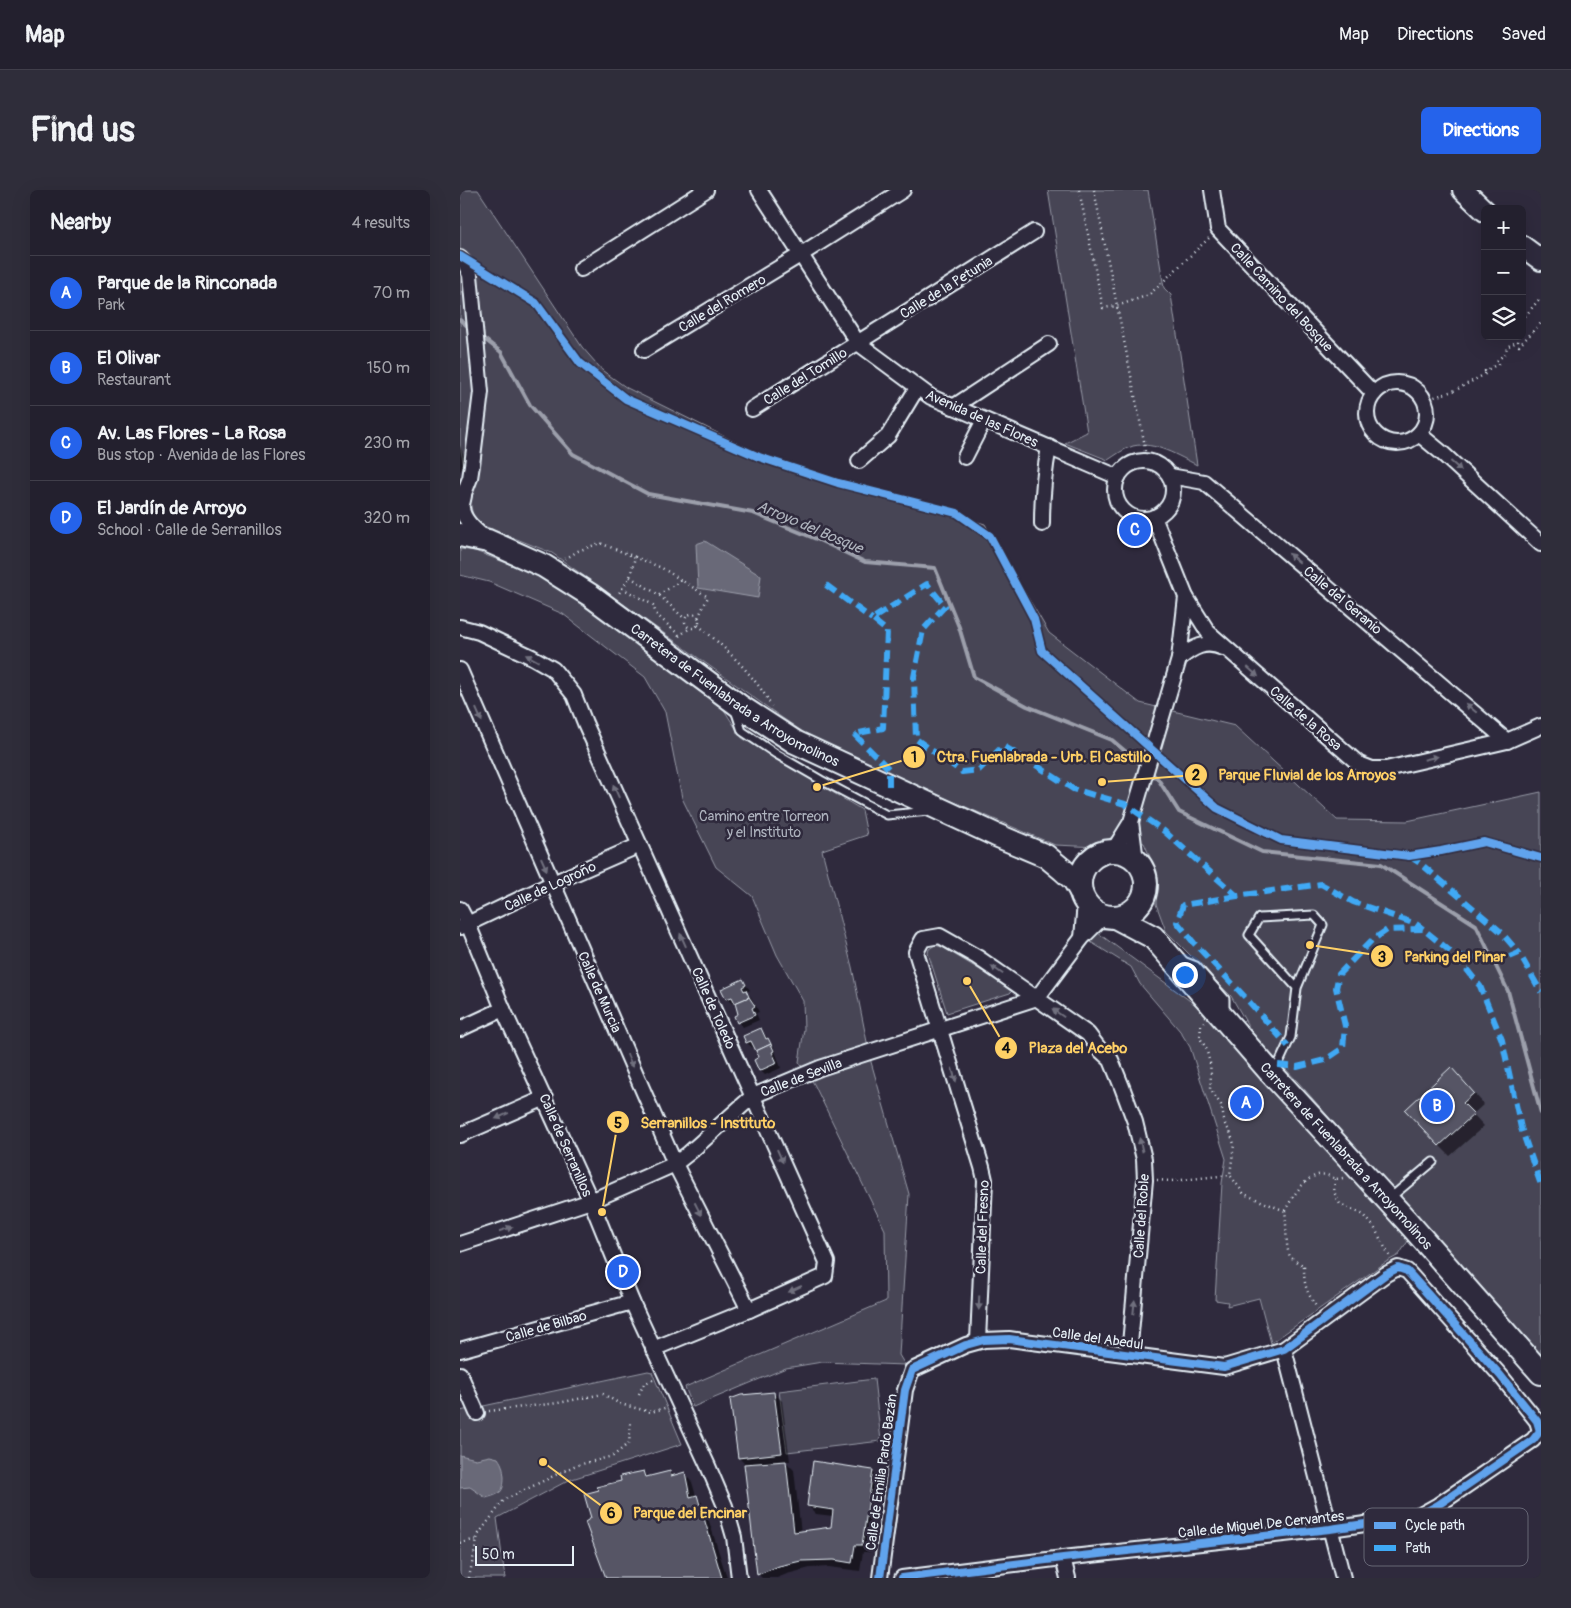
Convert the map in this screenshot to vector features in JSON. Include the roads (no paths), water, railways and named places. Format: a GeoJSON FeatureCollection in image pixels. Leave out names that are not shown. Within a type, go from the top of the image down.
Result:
{"type":"FeatureCollection","features":[{"type":"Feature","properties":{"kind":"main road","name":"Carretera de Fuenlabrada a Arroyomolinos"},"geometry":{"type":"LineString","coordinates":[[460,535],[488,541],[544,566],[590,595],[731,700],[795,742],[941,810],[1046,856],[1074,880],[1083,897]]}},
{"type":"Feature","properties":{"kind":"main road","name":"Carretera de Fuenlabrada a Arroyomolinos"},"geometry":{"type":"LineString","coordinates":[[1046,856],[1082,860],[1103,855]]}},
{"type":"Feature","properties":{"kind":"main road"},"geometry":{"type":"LineString","coordinates":[[1103,855],[1130,856],[1136,861],[1141,867],[1146,882],[1141,902],[1134,910],[1126,915],[1110,917],[1090,909],[1083,897],[1080,882],[1086,865],[1103,855]]}},
{"type":"Feature","properties":{"kind":"main road","name":"Carretera de Fuenlabrada a Arroyomolinos"},"geometry":{"type":"LineString","coordinates":[[1146,882],[1148,919],[1160,945],[1271,1073],[1388,1200],[1541,1373]]}},
{"type":"Feature","properties":{"kind":"main road","name":"Carretera de Fuenlabrada a Arroyomolinos"},"geometry":{"type":"LineString","coordinates":[[1110,917],[1160,945]]}},
{"type":"Feature","properties":{"kind":"street"},"geometry":{"type":"LineString","coordinates":[[582,269],[706,190]]}},
{"type":"Feature","properties":{"kind":"street","name":"Avenida de las Flores"},"geometry":{"type":"LineString","coordinates":[[758,190],[858,343],[931,397],[1118,477]]}},
{"type":"Feature","properties":{"kind":"street","name":"Calle del Romero"},"geometry":{"type":"LineString","coordinates":[[644,350],[903,190]]}},
{"type":"Feature","properties":{"kind":"street","name":"Calle Camino del Bosque"},"geometry":{"type":"LineString","coordinates":[[1212,190],[1218,229],[1374,394]]}},
{"type":"Feature","properties":{"kind":"street"},"geometry":{"type":"LineString","coordinates":[[1463,190],[1481,207]]}},
{"type":"Feature","properties":{"kind":"street","name":"Calle de la Petunia"},"geometry":{"type":"LineString","coordinates":[[858,343],[1034,232]]}},
{"type":"Feature","properties":{"kind":"street"},"geometry":{"type":"LineString","coordinates":[[1526,249],[1541,260]]}},
{"type":"Feature","properties":{"kind":"street"},"geometry":{"type":"LineString","coordinates":[[460,258],[465,263],[470,275],[480,392],[478,427],[460,504]]}},
{"type":"Feature","properties":{"kind":"street","name":"Calle del Tomillo"},"geometry":{"type":"LineString","coordinates":[[752,409],[858,343]]}},
{"type":"Feature","properties":{"kind":"street"},"geometry":{"type":"LineString","coordinates":[[953,407],[1049,344]]}},
{"type":"Feature","properties":{"kind":"street"},"geometry":{"type":"LineString","coordinates":[[1396,383],[1410,386],[1425,400],[1427,419],[1423,429],[1412,439],[1398,443],[1387,441],[1378,436],[1370,424],[1367,414],[1374,394],[1387,384],[1396,383]]}},
{"type":"Feature","properties":{"kind":"street"},"geometry":{"type":"LineString","coordinates":[[859,461],[888,436],[917,388]]}},
{"type":"Feature","properties":{"kind":"street"},"geometry":{"type":"LineString","coordinates":[[965,457],[984,420]]}},
{"type":"Feature","properties":{"kind":"street"},"geometry":{"type":"LineString","coordinates":[[1419,434],[1541,544]]}},
{"type":"Feature","properties":{"kind":"street"},"geometry":{"type":"LineString","coordinates":[[1042,524],[1043,485],[1049,447]]}},
{"type":"Feature","properties":{"kind":"street"},"geometry":{"type":"LineString","coordinates":[[1138,461],[1154,462],[1163,467],[1170,476],[1173,486],[1172,497],[1161,513],[1143,518],[1134,517],[1124,510],[1119,503],[1115,492],[1118,477],[1128,466],[1138,461]]}},
{"type":"Feature","properties":{"kind":"street","name":"Calle del Geranio"},"geometry":{"type":"LineString","coordinates":[[1170,476],[1191,478],[1204,482],[1507,741]]}},
{"type":"Feature","properties":{"kind":"street"},"geometry":{"type":"LineString","coordinates":[[464,483],[462,508],[466,518],[475,530],[488,541]]}},
{"type":"Feature","properties":{"kind":"street","name":"Calle de la Rosa"},"geometry":{"type":"LineString","coordinates":[[1154,516],[1186,597],[1208,632],[1360,764],[1372,769],[1386,769],[1507,741]]}},
{"type":"Feature","properties":{"kind":"street"},"geometry":{"type":"LineString","coordinates":[[1136,861],[1131,822],[1179,659],[1186,597]]}},
{"type":"Feature","properties":{"kind":"street","name":"Calle de Toledo"},"geometry":{"type":"LineString","coordinates":[[460,627],[479,632],[553,669],[574,695],[827,1262],[825,1276],[749,1310],[653,1349]]}},
{"type":"Feature","properties":{"kind":"street","name":"Calle de la Rosa"},"geometry":{"type":"LineString","coordinates":[[1179,659],[1190,649],[1205,644],[1214,644],[1228,650]]}},
{"type":"Feature","properties":{"kind":"street","name":"Calle de Murcia"},"geometry":{"type":"LineString","coordinates":[[460,670],[675,1164],[749,1310]]}},
{"type":"Feature","properties":{"kind":"street"},"geometry":{"type":"LineString","coordinates":[[1507,741],[1541,726]]}},
{"type":"Feature","properties":{"kind":"street"},"geometry":{"type":"LineString","coordinates":[[1103,855],[1131,822]]}},
{"type":"Feature","properties":{"kind":"street","name":"Calle de Logroño"},"geometry":{"type":"LineString","coordinates":[[464,925],[640,845]]}},
{"type":"Feature","properties":{"kind":"street"},"geometry":{"type":"LineString","coordinates":[[1082,938],[1083,897]]}},
{"type":"Feature","properties":{"kind":"street","name":"Calle de Serranillos"},"geometry":{"type":"LineString","coordinates":[[460,909],[464,925],[591,1201],[632,1302],[725,1506],[734,1537],[739,1578]]}},
{"type":"Feature","properties":{"kind":"street"},"geometry":{"type":"LineString","coordinates":[[1037,998],[1082,938],[1110,917]]}},
{"type":"Feature","properties":{"kind":"street","name":"Calle del Roble"},"geometry":{"type":"LineString","coordinates":[[940,1028],[916,952],[923,939],[940,936],[977,957],[1088,1034],[1100,1050],[1111,1060],[1135,1122],[1144,1159],[1145,1180],[1129,1355]]}},
{"type":"Feature","properties":{"kind":"street","name":"Calle de Sevilla"},"geometry":{"type":"LineString","coordinates":[[460,1244],[591,1201],[675,1164],[753,1096],[820,1068],[1037,998]]}},
{"type":"Feature","properties":{"kind":"street"},"geometry":{"type":"LineString","coordinates":[[460,1029],[503,1009]]}},
{"type":"Feature","properties":{"kind":"street","name":"Calle del Fresno"},"geometry":{"type":"LineString","coordinates":[[940,1028],[985,1180],[978,1342]]}},
{"type":"Feature","properties":{"kind":"street"},"geometry":{"type":"LineString","coordinates":[[460,1135],[544,1098]]}},
{"type":"Feature","properties":{"kind":"street","name":"Calle de Miguel De Cervantes"},"geometry":{"type":"LineString","coordinates":[[1284,1349],[1386,1274],[1398,1268],[1407,1271],[1500,1375],[1537,1421],[1540,1431],[1533,1440],[1433,1508]]}},
{"type":"Feature","properties":{"kind":"street","name":"Calle de Bilbao"},"geometry":{"type":"LineString","coordinates":[[460,1350],[632,1302]]}},
{"type":"Feature","properties":{"kind":"street","name":"Calle del Abedul"},"geometry":{"type":"LineString","coordinates":[[912,1370],[966,1344],[984,1340],[1009,1339],[1224,1367],[1284,1349]]}},
{"type":"Feature","properties":{"kind":"street"},"geometry":{"type":"LineString","coordinates":[[1284,1349],[1343,1578]]}},
{"type":"Feature","properties":{"kind":"street","name":"Calle de Emilia Pardo Bazán"},"geometry":{"type":"LineString","coordinates":[[880,1578],[905,1390],[912,1370]]}},
{"type":"Feature","properties":{"kind":"street"},"geometry":{"type":"LineString","coordinates":[[460,1374],[477,1413]]}},
{"type":"Feature","properties":{"kind":"street","name":"Calle de Miguel De Cervantes"},"geometry":{"type":"LineString","coordinates":[[902,1578],[1364,1524]]}},
{"type":"Feature","properties":{"kind":"street"},"geometry":{"type":"LineString","coordinates":[[1063,1558],[1068,1578]]}},
{"type":"Feature","properties":{"kind":"lane"},"geometry":{"type":"LineString","coordinates":[[1271,1073],[1278,1065],[1292,1037],[1297,988],[1323,924],[1314,915],[1258,918],[1249,935],[1297,988]]}},
{"type":"Feature","properties":{"kind":"lane"},"geometry":{"type":"LineString","coordinates":[[1388,1200],[1433,1162]]}},
{"type":"Feature","properties":{"kind":"water"},"geometry":{"type":"Polygon","coordinates":[[[705,541],[761,576],[758,598],[698,588],[696,544],[705,541]]]}},
{"type":"Feature","properties":{"kind":"water"},"geometry":{"type":"Polygon","coordinates":[[[460,1455],[476,1459],[490,1456],[498,1458],[502,1465],[504,1477],[502,1490],[486,1498],[470,1487],[460,1488],[460,1455]]]}},
{"type":"Feature","properties":{"kind":"waterway","name":"Arroyo del Bosque"},"geometry":{"type":"LineString","coordinates":[[460,320],[471,329]]}},
{"type":"Feature","properties":{"kind":"waterway","name":"Arroyo del Bosque"},"geometry":{"type":"LineString","coordinates":[[479,335],[501,352],[530,405],[573,454],[648,494],[753,513],[821,541],[865,562],[935,568],[959,627],[974,677],[1027,706],[1112,740],[1144,767]]}},
{"type":"Feature","properties":{"kind":"waterway","name":"Arroyo del Bosque"},"geometry":{"type":"LineString","coordinates":[[1149,771],[1158,779],[1179,812],[1262,852],[1381,864],[1476,925],[1508,991],[1541,1113]]}},
{"type":"Feature","properties":{"kind":"place","name":"Av. Las Flores - La Rosa"},"geometry":{"type":"Point","coordinates":[1135,530]}},
{"type":"Feature","properties":{"kind":"place","name":"Parque Fluvial de los Arroyos"},"geometry":{"type":"Point","coordinates":[1102,782]}},
{"type":"Feature","properties":{"kind":"place","name":"Ctra. Fuenlabrada - Urb. El Castillo"},"geometry":{"type":"Point","coordinates":[817,787]}},
{"type":"Feature","properties":{"kind":"place","name":"Parking del Pinar"},"geometry":{"type":"Point","coordinates":[1310,945]}},
{"type":"Feature","properties":{"kind":"place","name":"Plaza del Acebo"},"geometry":{"type":"Point","coordinates":[967,981]}},
{"type":"Feature","properties":{"kind":"place","name":"Parque de la Rinconada"},"geometry":{"type":"Point","coordinates":[1246,1103]}},
{"type":"Feature","properties":{"kind":"place","name":"El Olivar"},"geometry":{"type":"Point","coordinates":[1437,1106]}},
{"type":"Feature","properties":{"kind":"place","name":"Serranillos - Instituto"},"geometry":{"type":"Point","coordinates":[602,1212]}},
{"type":"Feature","properties":{"kind":"place","name":"El Jardín de Arroyo"},"geometry":{"type":"Point","coordinates":[623,1272]}},
{"type":"Feature","properties":{"kind":"place","name":"Parque del Encinar"},"geometry":{"type":"Point","coordinates":[543,1462]}},
{"type":"Feature","properties":{"kind":"park label","name":"Camino entre Torreon y el Instituto"},"geometry":{"type":"Point","coordinates":[764,824]}}]}
